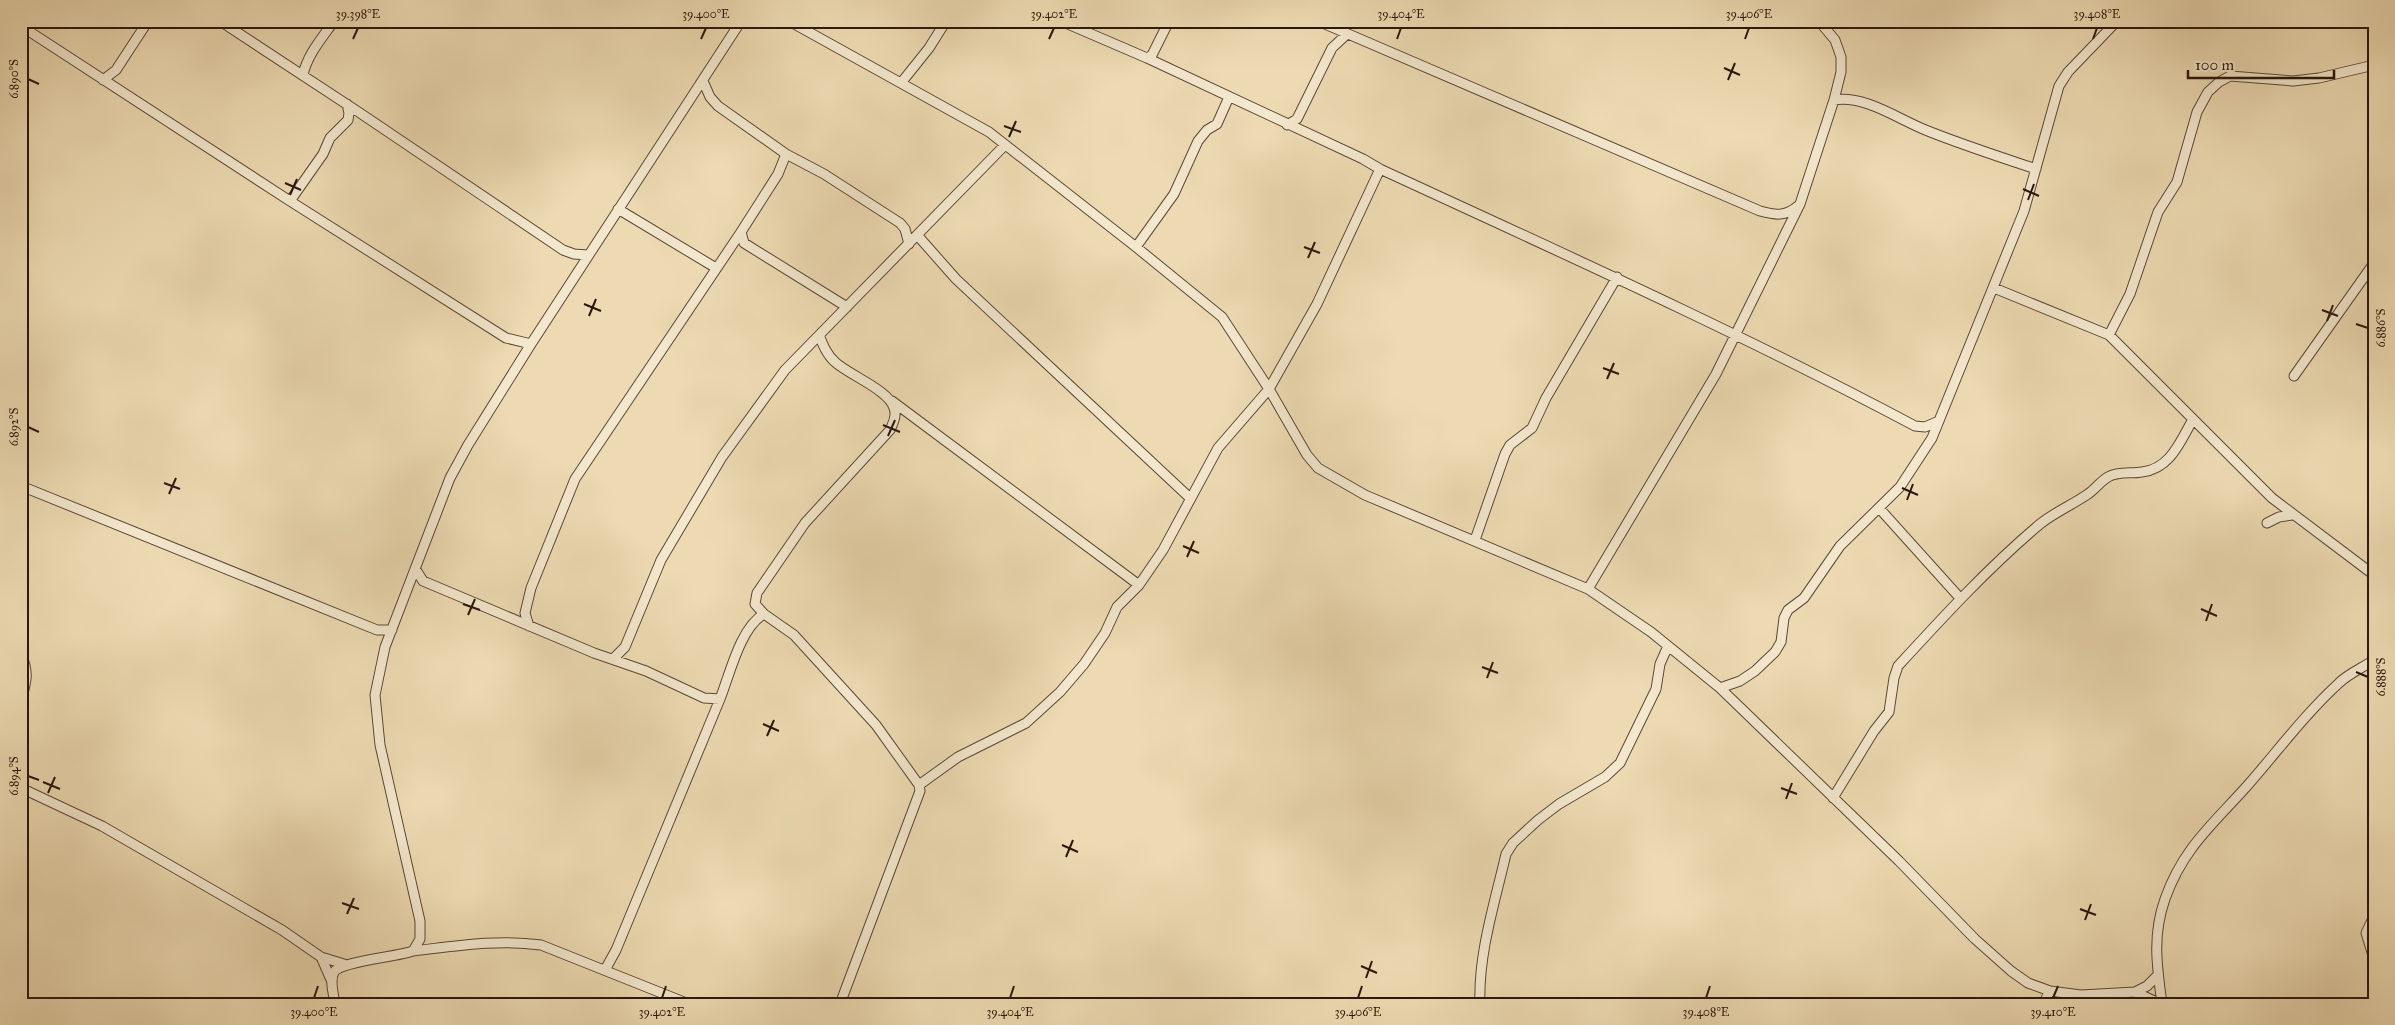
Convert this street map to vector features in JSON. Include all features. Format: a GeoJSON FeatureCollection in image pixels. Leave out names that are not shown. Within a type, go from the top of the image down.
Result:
{"type":"FeatureCollection","features":[{"type":"Feature","properties":{"kind":"street"},"geometry":{"type":"LineString","coordinates":[[103,80],[116,70],[148,21]]}},
{"type":"Feature","properties":{"kind":"street"},"geometry":{"type":"LineString","coordinates":[[220,21],[563,250],[574,254],[588,255]]}},
{"type":"Feature","properties":{"kind":"street"},"geometry":{"type":"LineString","coordinates":[[303,75],[305,66],[315,48],[334,21]]}},
{"type":"Feature","properties":{"kind":"street"},"geometry":{"type":"LineString","coordinates":[[413,952],[420,939],[420,922],[380,744],[375,695],[385,647],[450,478],[531,344],[742,21]]}},
{"type":"Feature","properties":{"kind":"street"},"geometry":{"type":"LineString","coordinates":[[789,21],[988,132],[1136,247],[1222,317],[1269,388],[1307,455],[1318,468],[1365,495],[1476,540],[1588,589],[1651,632],[1720,688],[1899,861],[1975,939],[2028,983],[2050,991],[2081,995],[2135,992],[2147,986],[2158,975]]}},
{"type":"Feature","properties":{"kind":"street"},"geometry":{"type":"LineString","coordinates":[[901,83],[929,48],[946,21]]}},
{"type":"Feature","properties":{"kind":"street"},"geometry":{"type":"LineString","coordinates":[[1061,21],[1147,58],[1363,159],[1380,169],[1617,278],[1802,366],[1915,426],[1925,428],[1939,420]]}},
{"type":"Feature","properties":{"kind":"street"},"geometry":{"type":"LineString","coordinates":[[1147,58],[1152,55],[1169,21]]}},
{"type":"Feature","properties":{"kind":"street"},"geometry":{"type":"LineString","coordinates":[[1318,21],[1760,211],[1777,215],[1790,213],[1800,204]]}},
{"type":"Feature","properties":{"kind":"street"},"geometry":{"type":"LineString","coordinates":[[1588,589],[1716,374],[1800,204],[1834,100],[1841,72],[1841,57],[1835,40],[1819,21]]}},
{"type":"Feature","properties":{"kind":"street"},"geometry":{"type":"LineString","coordinates":[[1720,688],[1740,682],[1775,652],[1781,642],[1784,618],[1788,610],[1804,598],[1840,546],[1900,487],[1932,438],[2024,211],[2059,86],[2068,72],[2117,21]]}},
{"type":"Feature","properties":{"kind":"street"},"geometry":{"type":"LineString","coordinates":[[21,26],[290,201],[506,338],[531,344]]}},
{"type":"Feature","properties":{"kind":"street"},"geometry":{"type":"LineString","coordinates":[[1288,125],[1297,118],[1332,48],[1347,34]]}},
{"type":"Feature","properties":{"kind":"street"},"geometry":{"type":"LineString","coordinates":[[2109,335],[2130,294],[2158,212],[2177,182],[2197,112],[2208,92],[2230,76],[2293,80],[2319,78],[2374,65]]}},
{"type":"Feature","properties":{"kind":"street"},"geometry":{"type":"LineString","coordinates":[[704,81],[710,97],[718,106],[786,154],[824,174],[900,223],[905,229],[909,244]]}},
{"type":"Feature","properties":{"kind":"street"},"geometry":{"type":"LineString","coordinates":[[1136,247],[1174,194],[1198,141],[1207,130],[1217,124],[1229,97]]}},
{"type":"Feature","properties":{"kind":"street"},"geometry":{"type":"LineString","coordinates":[[1834,100],[1844,99],[1872,106],[1927,131],[2036,169]]}},
{"type":"Feature","properties":{"kind":"street"},"geometry":{"type":"LineString","coordinates":[[290,201],[323,154],[330,138],[348,120],[347,104]]}},
{"type":"Feature","properties":{"kind":"street"},"geometry":{"type":"LineString","coordinates":[[613,659],[625,647],[661,560],[722,457],[785,370],[1004,146]]}},
{"type":"Feature","properties":{"kind":"street"},"geometry":{"type":"LineString","coordinates":[[529,626],[525,613],[531,588],[575,480],[741,232],[778,174],[786,154]]}},
{"type":"Feature","properties":{"kind":"street"},"geometry":{"type":"LineString","coordinates":[[919,784],[958,757],[1026,723],[1060,692],[1105,633],[1117,607],[1139,585],[1163,550],[1218,448],[1269,388],[1317,304],[1380,169]]}},
{"type":"Feature","properties":{"kind":"street"},"geometry":{"type":"LineString","coordinates":[[618,209],[716,268]]}},
{"type":"Feature","properties":{"kind":"street"},"geometry":{"type":"LineString","coordinates":[[741,232],[744,244],[847,307]]}},
{"type":"Feature","properties":{"kind":"street"},"geometry":{"type":"LineString","coordinates":[[918,236],[956,279],[1190,498]]}},
{"type":"Feature","properties":{"kind":"street"},"geometry":{"type":"LineString","coordinates":[[2294,376],[2374,263]]}},
{"type":"Feature","properties":{"kind":"street"},"geometry":{"type":"LineString","coordinates":[[1476,540],[1505,454],[1510,445],[1532,428],[1546,398],[1617,278]]}},
{"type":"Feature","properties":{"kind":"street"},"geometry":{"type":"LineString","coordinates":[[1994,288],[2109,335],[2192,421],[2272,498],[2292,515],[2374,575]]}},
{"type":"Feature","properties":{"kind":"street"},"geometry":{"type":"LineString","coordinates":[[819,335],[826,351],[834,362],[887,398],[1139,585]]}},
{"type":"Feature","properties":{"kind":"street"},"geometry":{"type":"LineString","coordinates":[[840,1004],[920,791],[919,784],[876,725],[801,642],[764,614],[755,604],[757,592],[805,523],[890,430],[895,417],[894,406],[887,398]]}},
{"type":"Feature","properties":{"kind":"street"},"geometry":{"type":"LineString","coordinates":[[1832,798],[1889,712],[1894,678],[1898,666],[1960,598],[2040,524],[2061,508],[2088,494],[2108,477],[2123,472],[2143,472],[2163,464],[2172,456],[2192,421]]}},
{"type":"Feature","properties":{"kind":"street"},"geometry":{"type":"LineString","coordinates":[[21,486],[377,630],[392,630]]}},
{"type":"Feature","properties":{"kind":"street"},"geometry":{"type":"LineString","coordinates":[[1879,508],[1960,598]]}},
{"type":"Feature","properties":{"kind":"street"},"geometry":{"type":"LineString","coordinates":[[2267,523],[2279,517],[2292,515]]}},
{"type":"Feature","properties":{"kind":"street"},"geometry":{"type":"LineString","coordinates":[[416,570],[423,580],[529,626],[646,671],[704,698],[720,699]]}},
{"type":"Feature","properties":{"kind":"street"},"geometry":{"type":"LineString","coordinates":[[605,970],[616,950],[720,699],[746,631],[756,619],[764,614]]}},
{"type":"Feature","properties":{"kind":"street"},"geometry":{"type":"LineString","coordinates":[[1480,1004],[1479,988],[1487,941],[1506,854],[1513,843],[1538,820],[1559,804],[1604,777],[1620,763],[1656,689],[1660,664],[1668,646]]}},
{"type":"Feature","properties":{"kind":"street"},"geometry":{"type":"LineString","coordinates":[[21,653],[28,670],[21,701]]}},
{"type":"Feature","properties":{"kind":"street"},"geometry":{"type":"LineString","coordinates":[[2161,1004],[2156,933],[2178,867],[2208,826],[2246,787],[2296,728],[2340,682],[2374,660]]}},
{"type":"Feature","properties":{"kind":"street"},"geometry":{"type":"LineString","coordinates":[[21,788],[102,826],[168,863],[282,930],[321,957],[344,964],[466,944],[520,942],[541,945],[690,1004]]}},
{"type":"Feature","properties":{"kind":"street"},"geometry":{"type":"LineString","coordinates":[[2374,916],[2366,933],[2374,959]]}},
{"type":"Feature","properties":{"kind":"street"},"geometry":{"type":"LineString","coordinates":[[321,957],[332,982],[335,1004]]}},
{"type":"Feature","properties":{"kind":"street"},"geometry":{"type":"LineString","coordinates":[[332,982],[334,972],[344,964]]}},
{"type":"Feature","properties":{"kind":"street"},"geometry":{"type":"LineString","coordinates":[[2043,1004],[2050,991]]}},
{"type":"Feature","properties":{"kind":"street"},"geometry":{"type":"LineString","coordinates":[[2135,992],[2161,1004]]}}]}
